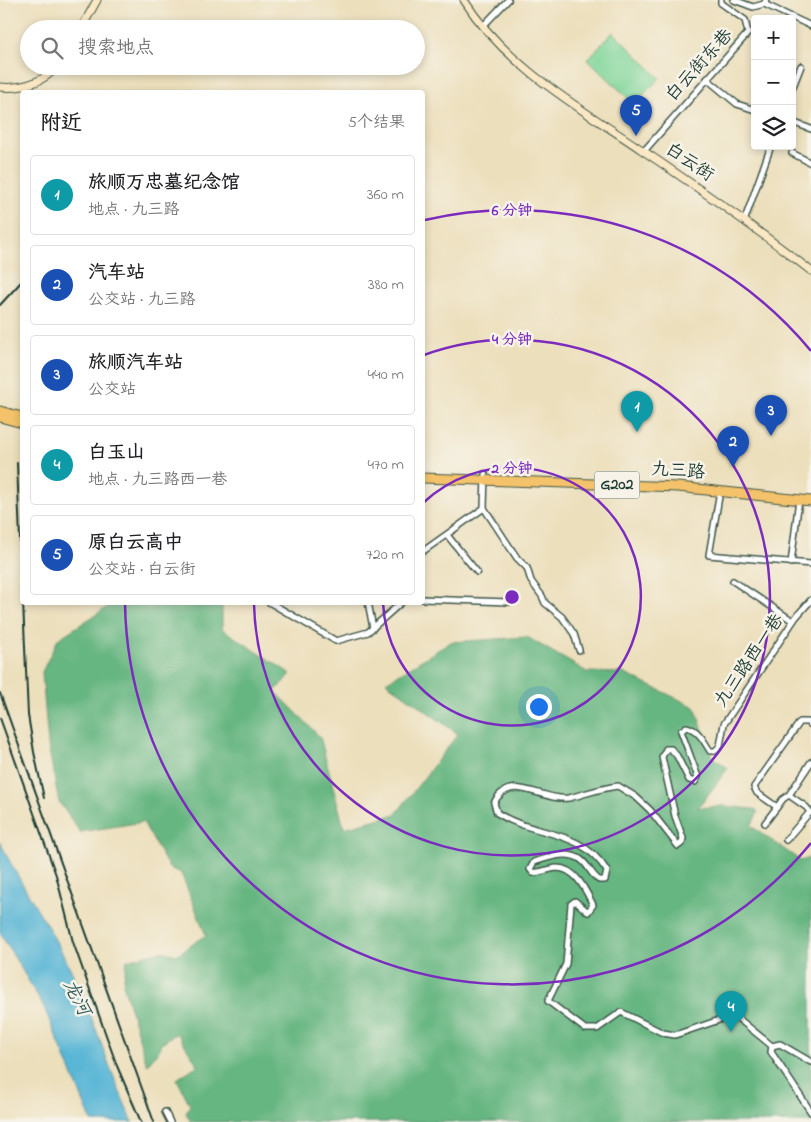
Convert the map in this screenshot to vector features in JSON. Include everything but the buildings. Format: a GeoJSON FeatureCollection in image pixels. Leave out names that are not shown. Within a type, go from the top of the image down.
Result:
{"type":"FeatureCollection","features":[{"type":"Feature","properties":{"kind":"highway"},"geometry":{"type":"LineString","coordinates":[[0,411],[20,416]]}},
{"type":"Feature","properties":{"kind":"highway"},"geometry":{"type":"LineString","coordinates":[[0,417],[20,422]]}},
{"type":"Feature","properties":{"kind":"highway","name":"九三路"},"geometry":{"type":"LineString","coordinates":[[425,472],[678,487],[799,498],[811,501]]}},
{"type":"Feature","properties":{"kind":"highway","name":"九三路"},"geometry":{"type":"LineString","coordinates":[[425,478],[485,477],[678,482],[811,494]]}},
{"type":"Feature","properties":{"kind":"main road"},"geometry":{"type":"LineString","coordinates":[[86,20],[97,0]]}},
{"type":"Feature","properties":{"kind":"main road","name":"白云街"},"geometry":{"type":"LineString","coordinates":[[464,0],[484,26],[530,74],[745,219],[811,271]]}},
{"type":"Feature","properties":{"kind":"main road"},"geometry":{"type":"LineString","coordinates":[[0,85],[9,88],[36,82],[48,75]]}},
{"type":"Feature","properties":{"kind":"street"},"geometry":{"type":"LineString","coordinates":[[484,26],[508,0]]}},
{"type":"Feature","properties":{"kind":"street","name":"白云街东巷"},"geometry":{"type":"LineString","coordinates":[[644,151],[748,33],[745,20],[721,3],[721,0]]}},
{"type":"Feature","properties":{"kind":"street"},"geometry":{"type":"LineString","coordinates":[[734,0],[753,7],[765,2],[811,26]]}},
{"type":"Feature","properties":{"kind":"street"},"geometry":{"type":"LineString","coordinates":[[796,79],[801,66]]}},
{"type":"Feature","properties":{"kind":"street"},"geometry":{"type":"LineString","coordinates":[[707,79],[737,104],[751,109]]}},
{"type":"Feature","properties":{"kind":"street"},"geometry":{"type":"LineString","coordinates":[[796,123],[811,129]]}},
{"type":"Feature","properties":{"kind":"street"},"geometry":{"type":"LineString","coordinates":[[745,219],[770,150]]}},
{"type":"Feature","properties":{"kind":"street"},"geometry":{"type":"LineString","coordinates":[[792,153],[811,162]]}},
{"type":"Feature","properties":{"kind":"street"},"geometry":{"type":"LineString","coordinates":[[485,477],[484,508],[516,558],[527,568],[531,581],[542,596],[544,603],[562,617],[574,634],[579,650]]}},
{"type":"Feature","properties":{"kind":"street"},"geometry":{"type":"LineString","coordinates":[[720,491],[709,555],[811,564]]}},
{"type":"Feature","properties":{"kind":"street"},"geometry":{"type":"LineString","coordinates":[[792,563],[799,498]]}},
{"type":"Feature","properties":{"kind":"street"},"geometry":{"type":"LineString","coordinates":[[425,550],[484,508]]}},
{"type":"Feature","properties":{"kind":"street"},"geometry":{"type":"LineString","coordinates":[[447,535],[477,572]]}},
{"type":"Feature","properties":{"kind":"street"},"geometry":{"type":"LineString","coordinates":[[733,581],[793,621]]}},
{"type":"Feature","properties":{"kind":"street"},"geometry":{"type":"LineString","coordinates":[[425,599],[509,602]]}},
{"type":"Feature","properties":{"kind":"street","name":"九三路西一巷"},"geometry":{"type":"LineString","coordinates":[[772,1046],[734,1015],[675,1035],[663,1033],[621,1012],[597,1029],[585,1029],[548,1001],[566,964],[571,904],[575,901],[588,912],[593,905],[583,886],[573,874],[558,868],[533,873],[530,869],[534,862],[553,856],[568,856],[580,859],[598,880],[604,880],[607,871],[599,859],[585,846],[567,838],[507,819],[497,814],[494,803],[499,793],[508,789],[518,788],[568,798],[606,787],[618,786],[636,797],[650,810],[678,846],[684,838],[675,816],[662,757],[666,749],[671,749],[689,780],[695,782],[698,777],[681,731],[686,727],[692,728],[701,737],[710,751],[715,751],[720,746],[724,724],[793,621],[811,600]]}},
{"type":"Feature","properties":{"kind":"street"},"geometry":{"type":"LineString","coordinates":[[274,605],[336,640],[368,632],[399,605]]}},
{"type":"Feature","properties":{"kind":"street"},"geometry":{"type":"LineString","coordinates":[[369,605],[373,628]]}},
{"type":"Feature","properties":{"kind":"street"},"geometry":{"type":"LineString","coordinates":[[777,807],[757,793],[754,788],[800,722],[804,721],[811,724]]}},
{"type":"Feature","properties":{"kind":"street"},"geometry":{"type":"LineString","coordinates":[[765,823],[777,807],[789,796],[811,762]]}},
{"type":"Feature","properties":{"kind":"street"},"geometry":{"type":"LineString","coordinates":[[786,840],[811,812],[789,796]]}},
{"type":"Feature","properties":{"kind":"street"},"geometry":{"type":"LineString","coordinates":[[811,1062],[780,1044],[772,1046],[771,1052],[811,1112]]}},
{"type":"Feature","properties":{"kind":"street"},"geometry":{"type":"LineString","coordinates":[[165,1112],[170,1122]]}},
{"type":"Feature","properties":{"kind":"green space"},"geometry":{"type":"Polygon","coordinates":[[[613,32],[660,78],[634,104],[588,59],[613,32]]]}},
{"type":"Feature","properties":{"kind":"green space"},"geometry":{"type":"Polygon","coordinates":[[[111,605],[222,605],[222,629],[291,674],[275,691],[320,737],[344,828],[396,814],[458,734],[386,682],[451,642],[527,637],[587,672],[623,673],[695,707],[712,757],[728,768],[698,808],[722,806],[754,809],[758,812],[751,826],[801,861],[811,857],[811,1122],[191,1122],[186,1113],[190,1105],[177,1079],[198,1065],[177,1033],[160,1044],[160,1049],[147,1065],[123,984],[127,960],[162,951],[177,955],[206,935],[181,873],[169,868],[143,822],[80,832],[59,802],[48,745],[42,672],[58,639],[111,605]]]}},
{"type":"Feature","properties":{"kind":"water","name":"龙河"},"geometry":{"type":"Polygon","coordinates":[[[0,842],[71,970],[133,1122],[92,1122],[43,1005],[0,933],[0,842]]]}},
{"type":"Feature","properties":{"kind":"railway"},"geometry":{"type":"LineString","coordinates":[[0,305],[20,283]]}},
{"type":"Feature","properties":{"kind":"railway"},"geometry":{"type":"LineString","coordinates":[[17,463],[20,539]]}},
{"type":"Feature","properties":{"kind":"railway"},"geometry":{"type":"LineString","coordinates":[[23,605],[28,715],[44,798]]}},
{"type":"Feature","properties":{"kind":"railway"},"geometry":{"type":"LineString","coordinates":[[0,693],[154,1122]]}},
{"type":"Feature","properties":{"kind":"railway"},"geometry":{"type":"LineString","coordinates":[[0,718],[56,875],[73,942],[117,1066],[141,1122]]}},
{"type":"Feature","properties":{"kind":"place","name":"原白云高中"},"geometry":{"type":"Point","coordinates":[636,136]}},
{"type":"Feature","properties":{"kind":"place","name":"旅顺万忠墓纪念馆"},"geometry":{"type":"Point","coordinates":[637,432]}},
{"type":"Feature","properties":{"kind":"place","name":"旅顺汽车站"},"geometry":{"type":"Point","coordinates":[771,436]}},
{"type":"Feature","properties":{"kind":"place","name":"汽车站"},"geometry":{"type":"Point","coordinates":[733,467]}},
{"type":"Feature","properties":{"kind":"place","name":"白玉山"},"geometry":{"type":"Point","coordinates":[731,1032]}}]}
